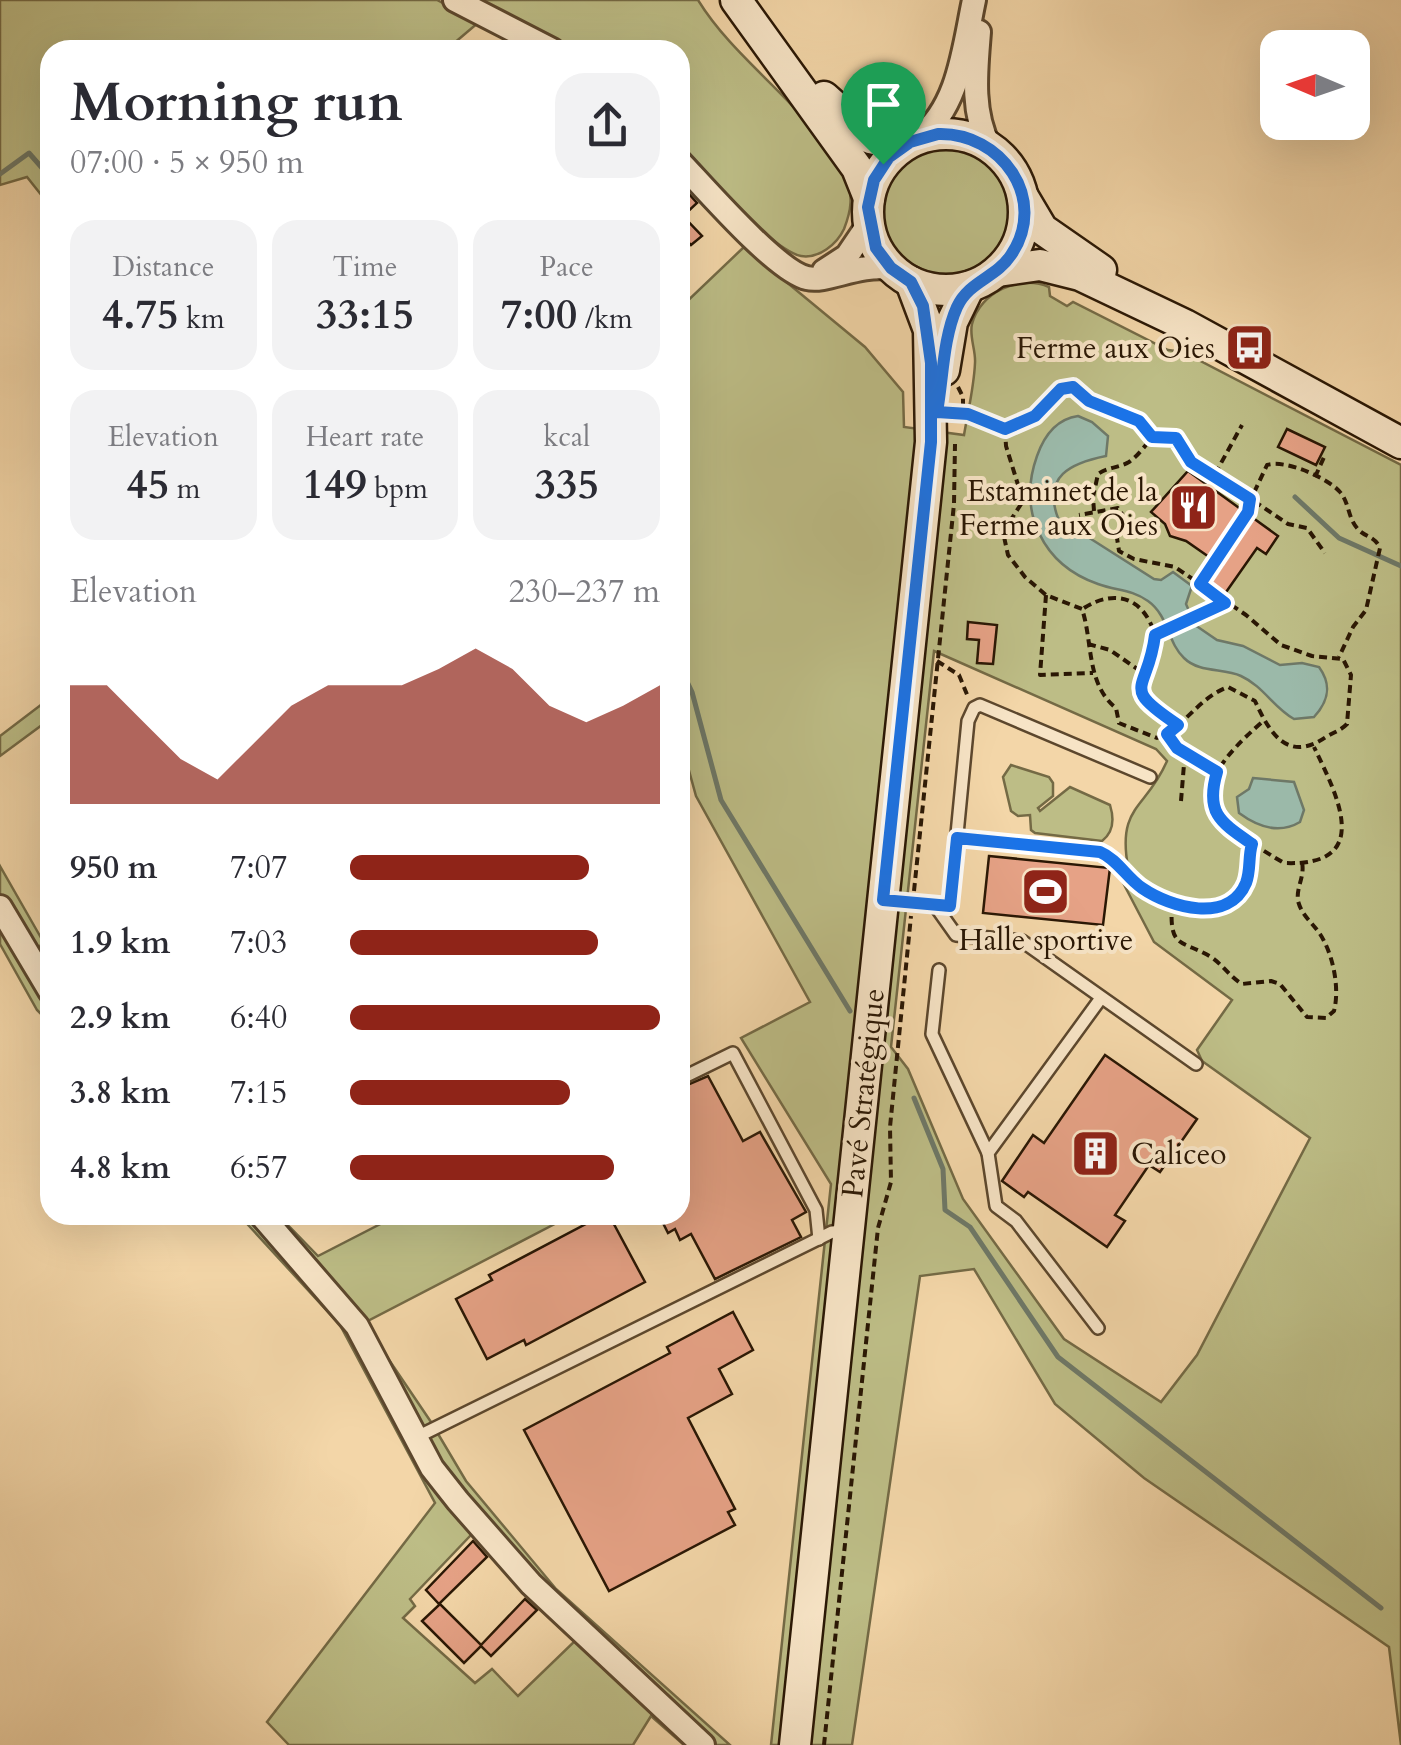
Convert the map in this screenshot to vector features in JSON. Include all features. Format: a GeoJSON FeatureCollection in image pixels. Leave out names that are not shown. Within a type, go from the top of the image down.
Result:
{"type":"FeatureCollection","features":[{"type":"Feature","properties":{"kind":"main road"},"geometry":{"type":"LineString","coordinates":[[736,1],[846,118],[875,140],[911,142],[960,134],[989,146],[1010,167],[1034,218],[1050,236],[1185,325]]}},
{"type":"Feature","properties":{"kind":"main road"},"geometry":{"type":"LineString","coordinates":[[736,1],[857,168],[876,248],[901,275],[940,290],[969,287],[998,270],[1060,268],[1185,325],[1401,443]]}},
{"type":"Feature","properties":{"kind":"main road"},"geometry":{"type":"LineString","coordinates":[[868,212],[878,172],[911,142]]}},
{"type":"Feature","properties":{"kind":"main road"},"geometry":{"type":"LineString","coordinates":[[998,270],[1020,236],[1022,194]]}},
{"type":"Feature","properties":{"kind":"main road","name":"Pavé Stratégique"},"geometry":{"type":"LineString","coordinates":[[901,275],[929,330],[948,429]]}},
{"type":"Feature","properties":{"kind":"main road","name":"Pavé Stratégique"},"geometry":{"type":"LineString","coordinates":[[795,1745],[849,1230],[898,901],[948,429],[952,322],[969,287]]}},
{"type":"Feature","properties":{"kind":"street"},"geometry":{"type":"LineString","coordinates":[[455,0],[533,40]]}},
{"type":"Feature","properties":{"kind":"street"},"geometry":{"type":"LineString","coordinates":[[911,142],[938,121],[947,101],[974,0]]}},
{"type":"Feature","properties":{"kind":"street"},"geometry":{"type":"LineString","coordinates":[[982,0],[976,96],[980,126],[989,146]]}},
{"type":"Feature","properties":{"kind":"street"},"geometry":{"type":"LineString","coordinates":[[690,173],[792,271],[817,279],[860,267],[901,275]]}},
{"type":"Feature","properties":{"kind":"street"},"geometry":{"type":"LineString","coordinates":[[792,271],[809,275],[836,265],[868,212]]}},
{"type":"Feature","properties":{"kind":"street"},"geometry":{"type":"LineString","coordinates":[[0,906],[40,974]]}},
{"type":"Feature","properties":{"kind":"street"},"geometry":{"type":"LineString","coordinates":[[270,1225],[357,1326],[440,1479],[532,1584],[703,1745]]}},
{"type":"Feature","properties":{"kind":"lane"},"geometry":{"type":"LineString","coordinates":[[898,901],[950,906],[968,721],[974,708],[988,705],[1150,777]]}},
{"type":"Feature","properties":{"kind":"lane"},"geometry":{"type":"LineString","coordinates":[[934,904],[956,935],[1022,941],[1196,1064]]}},
{"type":"Feature","properties":{"kind":"lane"},"geometry":{"type":"LineString","coordinates":[[939,970],[932,1034],[988,1153],[996,1206],[1016,1221],[1098,1328]]}},
{"type":"Feature","properties":{"kind":"lane"},"geometry":{"type":"LineString","coordinates":[[988,1153],[1101,998]]}},
{"type":"Feature","properties":{"kind":"lane"},"geometry":{"type":"LineString","coordinates":[[690,1075],[733,1052],[816,1210],[819,1239]]}},
{"type":"Feature","properties":{"kind":"lane"},"geometry":{"type":"LineString","coordinates":[[417,1437],[819,1239],[849,1230]]}},
{"type":"Feature","properties":{"kind":"path"},"geometry":{"type":"LineString","coordinates":[[824,1745],[878,1228],[891,1182],[898,901],[937,660],[948,429],[958,388],[958,370]]}},
{"type":"Feature","properties":{"kind":"path"},"geometry":{"type":"LineString","coordinates":[[948,429],[1005,429],[1035,416],[1061,389],[1073,387],[1089,401],[1139,421],[1152,437],[1176,438],[1191,462],[1288,524],[1306,528],[1325,553]]}},
{"type":"Feature","properties":{"kind":"path"},"geometry":{"type":"LineString","coordinates":[[1215,474],[1242,426]]}},
{"type":"Feature","properties":{"kind":"path"},"geometry":{"type":"LineString","coordinates":[[1005,429],[1006,446],[1023,501],[1003,532],[1004,544],[1025,577],[1046,595],[1082,609]]}},
{"type":"Feature","properties":{"kind":"path"},"geometry":{"type":"LineString","coordinates":[[1094,511],[1098,474],[1128,462],[1152,437]]}},
{"type":"Feature","properties":{"kind":"path"},"geometry":{"type":"LineString","coordinates":[[1315,477],[1326,455]]}},
{"type":"Feature","properties":{"kind":"path"},"geometry":{"type":"LineString","coordinates":[[1200,584],[1248,512],[1250,499],[1268,465],[1276,462],[1296,466],[1342,494],[1356,528],[1376,539],[1380,548],[1366,610],[1339,658]]}},
{"type":"Feature","properties":{"kind":"path"},"geometry":{"type":"LineString","coordinates":[[1079,515],[1110,508],[1125,513],[1126,520],[1117,538],[1119,550],[1134,559],[1175,567],[1254,622],[1281,646],[1312,656],[1339,658]]}},
{"type":"Feature","properties":{"kind":"path"},"geometry":{"type":"LineString","coordinates":[[1046,595],[1040,675],[1095,673]]}},
{"type":"Feature","properties":{"kind":"path"},"geometry":{"type":"LineString","coordinates":[[1082,609],[1098,598],[1120,596],[1141,608],[1155,635],[1143,674],[1144,702],[1178,725]]}},
{"type":"Feature","properties":{"kind":"path"},"geometry":{"type":"LineString","coordinates":[[1155,635],[1225,603]]}},
{"type":"Feature","properties":{"kind":"path"},"geometry":{"type":"LineString","coordinates":[[1082,609],[1095,673],[1105,699],[1116,708],[1119,723],[1146,736],[1167,734],[1186,714],[1228,687],[1255,702],[1262,722],[1294,747],[1314,746],[1346,724],[1351,675],[1339,658]]}},
{"type":"Feature","properties":{"kind":"path"},"geometry":{"type":"LineString","coordinates":[[1254,622],[1260,615]]}},
{"type":"Feature","properties":{"kind":"path"},"geometry":{"type":"LineString","coordinates":[[1088,644],[1110,650],[1143,674]]}},
{"type":"Feature","properties":{"kind":"path"},"geometry":{"type":"LineString","coordinates":[[937,660],[959,674],[974,708]]}},
{"type":"Feature","properties":{"kind":"path"},"geometry":{"type":"LineString","coordinates":[[1262,722],[1233,748],[1217,772],[1212,805],[1218,816],[1252,844],[1284,863],[1333,852],[1345,830],[1314,746]]}},
{"type":"Feature","properties":{"kind":"path"},"geometry":{"type":"LineString","coordinates":[[1167,734],[1185,752],[1217,772]]}},
{"type":"Feature","properties":{"kind":"path"},"geometry":{"type":"LineString","coordinates":[[1181,801],[1185,752]]}},
{"type":"Feature","properties":{"kind":"path"},"geometry":{"type":"LineString","coordinates":[[957,838],[1100,852],[1110,856],[1138,885],[1172,904],[1220,908],[1232,904],[1247,880],[1252,844]]}},
{"type":"Feature","properties":{"kind":"path"},"geometry":{"type":"LineString","coordinates":[[1172,904],[1173,930],[1182,946],[1212,958],[1242,984],[1280,984],[1307,1017],[1326,1018],[1334,1011],[1337,988],[1320,934],[1306,920],[1297,897],[1302,862]]}},
{"type":"Feature","properties":{"kind":"green space"},"geometry":{"type":"Polygon","coordinates":[[[0,0],[437,0],[479,22],[458,40],[40,40],[40,193],[27,177],[0,185],[0,0]]]}},
{"type":"Feature","properties":{"kind":"green space"},"geometry":{"type":"Polygon","coordinates":[[[478,0],[698,0],[733,45],[794,107],[831,152],[848,184],[850,197],[841,235],[814,255],[801,256],[789,251],[738,210],[690,160],[690,40],[554,40],[478,0]]]}},
{"type":"Feature","properties":{"kind":"green space"},"geometry":{"type":"Polygon","coordinates":[[[946,148],[970,153],[991,166],[1004,187],[1009,211],[1004,235],[991,256],[970,269],[946,274],[922,269],[901,256],[888,235],[883,211],[888,187],[901,166],[922,153],[946,148]]]}},
{"type":"Feature","properties":{"kind":"green space"},"geometry":{"type":"Polygon","coordinates":[[[744,247],[865,347],[903,392],[904,427],[964,435],[974,372],[971,329],[976,313],[992,295],[1026,283],[1049,287],[1050,296],[1067,306],[1073,302],[1168,350],[1183,352],[1401,465],[1401,1745],[1389,1647],[1144,1478],[1055,1404],[974,1269],[920,1276],[852,1745],[771,1745],[831,1184],[741,1038],[810,1002],[696,796],[690,774],[690,298],[744,247]],[[934,651],[891,1047],[908,1069],[963,1199],[1064,1339],[1161,1402],[1197,1355],[1310,1138],[1202,1061],[1197,1050],[1232,1000],[1154,942],[1120,877],[1128,867],[1126,831],[1130,819],[1167,761],[1156,749],[934,651]]]}},
{"type":"Feature","properties":{"kind":"green space"},"geometry":{"type":"Polygon","coordinates":[[[40,706],[40,726],[0,756],[0,736],[40,706]]]}},
{"type":"Feature","properties":{"kind":"green space"},"geometry":{"type":"Polygon","coordinates":[[[1011,765],[1049,777],[1053,783],[1053,796],[1038,808],[1040,811],[1070,787],[1110,805],[1109,833],[1102,841],[1035,833],[1031,830],[1030,815],[1018,816],[1011,811],[1003,777],[1011,765]]]}},
{"type":"Feature","properties":{"kind":"green space"},"geometry":{"type":"Polygon","coordinates":[[[0,866],[40,936],[40,946],[31,952],[40,963],[40,1013],[37,1010],[0,944],[0,866]]]}},
{"type":"Feature","properties":{"kind":"green space"},"geometry":{"type":"Polygon","coordinates":[[[248,1225],[288,1225],[318,1256],[378,1225],[553,1225],[364,1323],[466,1481],[556,1589],[730,1745],[684,1745],[651,1716],[633,1745],[289,1745],[267,1722],[435,1503],[340,1325],[248,1225]],[[471,1535],[410,1599],[415,1606],[403,1618],[475,1683],[492,1669],[518,1696],[576,1640],[471,1535]]]}},
{"type":"Feature","properties":{"kind":"shaded area"},"geometry":{"type":"Polygon","coordinates":[[[1078,416],[1108,436],[1106,456],[1081,463],[1063,474],[1054,492],[1058,518],[1154,579],[1161,580],[1173,572],[1192,586],[1186,604],[1195,625],[1217,640],[1243,646],[1280,665],[1302,663],[1319,667],[1327,693],[1314,717],[1294,719],[1241,676],[1190,663],[1178,652],[1160,614],[1148,601],[1079,575],[1049,550],[1033,516],[1032,477],[1048,435],[1064,421],[1078,416]]]}},
{"type":"Feature","properties":{"kind":"shaded area"},"geometry":{"type":"Polygon","coordinates":[[[1253,778],[1294,782],[1304,810],[1300,822],[1285,828],[1269,827],[1239,813],[1237,797],[1249,789],[1253,778]]]}},
{"type":"Feature","properties":{"kind":"building"},"geometry":{"type":"Polygon","coordinates":[[[690,223],[702,236],[690,244],[690,223]]]}},
{"type":"Feature","properties":{"kind":"building"},"geometry":{"type":"Polygon","coordinates":[[[1287,429],[1325,447],[1316,465],[1278,447],[1287,429]]]}},
{"type":"Feature","properties":{"kind":"building"},"geometry":{"type":"Polygon","coordinates":[[[1188,471],[1278,536],[1266,554],[1257,548],[1224,595],[1209,585],[1222,566],[1186,541],[1170,536],[1165,524],[1151,512],[1188,471]]]}},
{"type":"Feature","properties":{"kind":"building"},"geometry":{"type":"Polygon","coordinates":[[[968,622],[997,625],[993,664],[977,663],[979,640],[967,639],[968,622]]]}},
{"type":"Feature","properties":{"kind":"building","name":"Halle sportive"},"geometry":{"type":"Polygon","coordinates":[[[989,856],[1110,868],[1103,925],[983,913],[989,856]]]}},
{"type":"Feature","properties":{"kind":"building","name":"Caliceo"},"geometry":{"type":"Polygon","coordinates":[[[1105,1055],[1197,1119],[1160,1172],[1149,1165],[1115,1215],[1125,1221],[1107,1247],[1028,1192],[1024,1197],[1002,1181],[1033,1135],[1044,1143],[1105,1055]]]}},
{"type":"Feature","properties":{"kind":"building"},"geometry":{"type":"Polygon","coordinates":[[[708,1076],[743,1141],[760,1132],[806,1212],[792,1220],[801,1237],[715,1279],[691,1234],[680,1240],[675,1229],[668,1233],[664,1225],[690,1225],[690,1084],[708,1076]]]}},
{"type":"Feature","properties":{"kind":"building"},"geometry":{"type":"Polygon","coordinates":[[[584,1225],[614,1225],[645,1282],[526,1345],[524,1340],[487,1359],[456,1299],[492,1280],[489,1275],[584,1225]]]}},
{"type":"Feature","properties":{"kind":"building"},"geometry":{"type":"Polygon","coordinates":[[[733,1312],[753,1350],[719,1369],[732,1394],[688,1418],[735,1509],[728,1512],[735,1525],[609,1591],[524,1430],[670,1353],[667,1347],[733,1312]]]}},
{"type":"Feature","properties":{"kind":"building"},"geometry":{"type":"Polygon","coordinates":[[[473,1541],[487,1557],[439,1604],[426,1590],[473,1541]]]}},
{"type":"Feature","properties":{"kind":"building"},"geometry":{"type":"Polygon","coordinates":[[[525,1599],[537,1610],[491,1656],[481,1646],[464,1663],[422,1621],[440,1604],[481,1645],[525,1599]]]}},
{"type":"Feature","properties":{"kind":"waterway"},"geometry":{"type":"LineString","coordinates":[[0,174],[29,153],[40,166]]}},
{"type":"Feature","properties":{"kind":"waterway"},"geometry":{"type":"LineString","coordinates":[[1295,497],[1339,538],[1401,566]]}},
{"type":"Feature","properties":{"kind":"waterway"},"geometry":{"type":"LineString","coordinates":[[690,688],[721,800],[850,1011]]}},
{"type":"Feature","properties":{"kind":"waterway"},"geometry":{"type":"LineString","coordinates":[[914,1098],[943,1169],[945,1210],[970,1227],[1058,1357],[1381,1608]]}},
{"type":"Feature","properties":{"kind":"place","name":"Ferme aux Oies"},"geometry":{"type":"Point","coordinates":[1250,348]}},
{"type":"Feature","properties":{"kind":"place","name":"Estaminet de la Ferme aux Oies"},"geometry":{"type":"Point","coordinates":[1193,508]}},
{"type":"Feature","properties":{"kind":"place","name":"Halle sportive"},"geometry":{"type":"Point","coordinates":[1046,891]}},
{"type":"Feature","properties":{"kind":"place","name":"Caliceo"},"geometry":{"type":"Point","coordinates":[1096,1154]}},
{"type":"Feature","properties":{"kind":"route"},"geometry":{"type":"LineString","coordinates":[[960,134],[997,152],[1016,176],[1022,194],[1023,226],[1012,255],[991,276],[969,287],[954,313],[937,412],[976,416],[1005,429],[1035,416],[1061,389],[1073,387],[1089,401],[1139,421],[1152,437],[1176,438],[1191,462],[1250,499],[1248,512],[1200,584],[1225,603],[1155,635],[1143,674],[1142,694],[1144,702],[1178,725],[1167,734],[1177,748],[1217,772],[1212,805],[1230,828],[1252,844],[1247,880],[1232,904],[1220,908],[1172,904],[1138,885],[1110,856],[1100,852],[957,838],[950,906],[883,900],[931,442],[931,394],[929,330],[923,306],[911,282],[897,274],[881,256],[868,225],[870,189],[883,164],[918,138],[960,134]]}}]}
